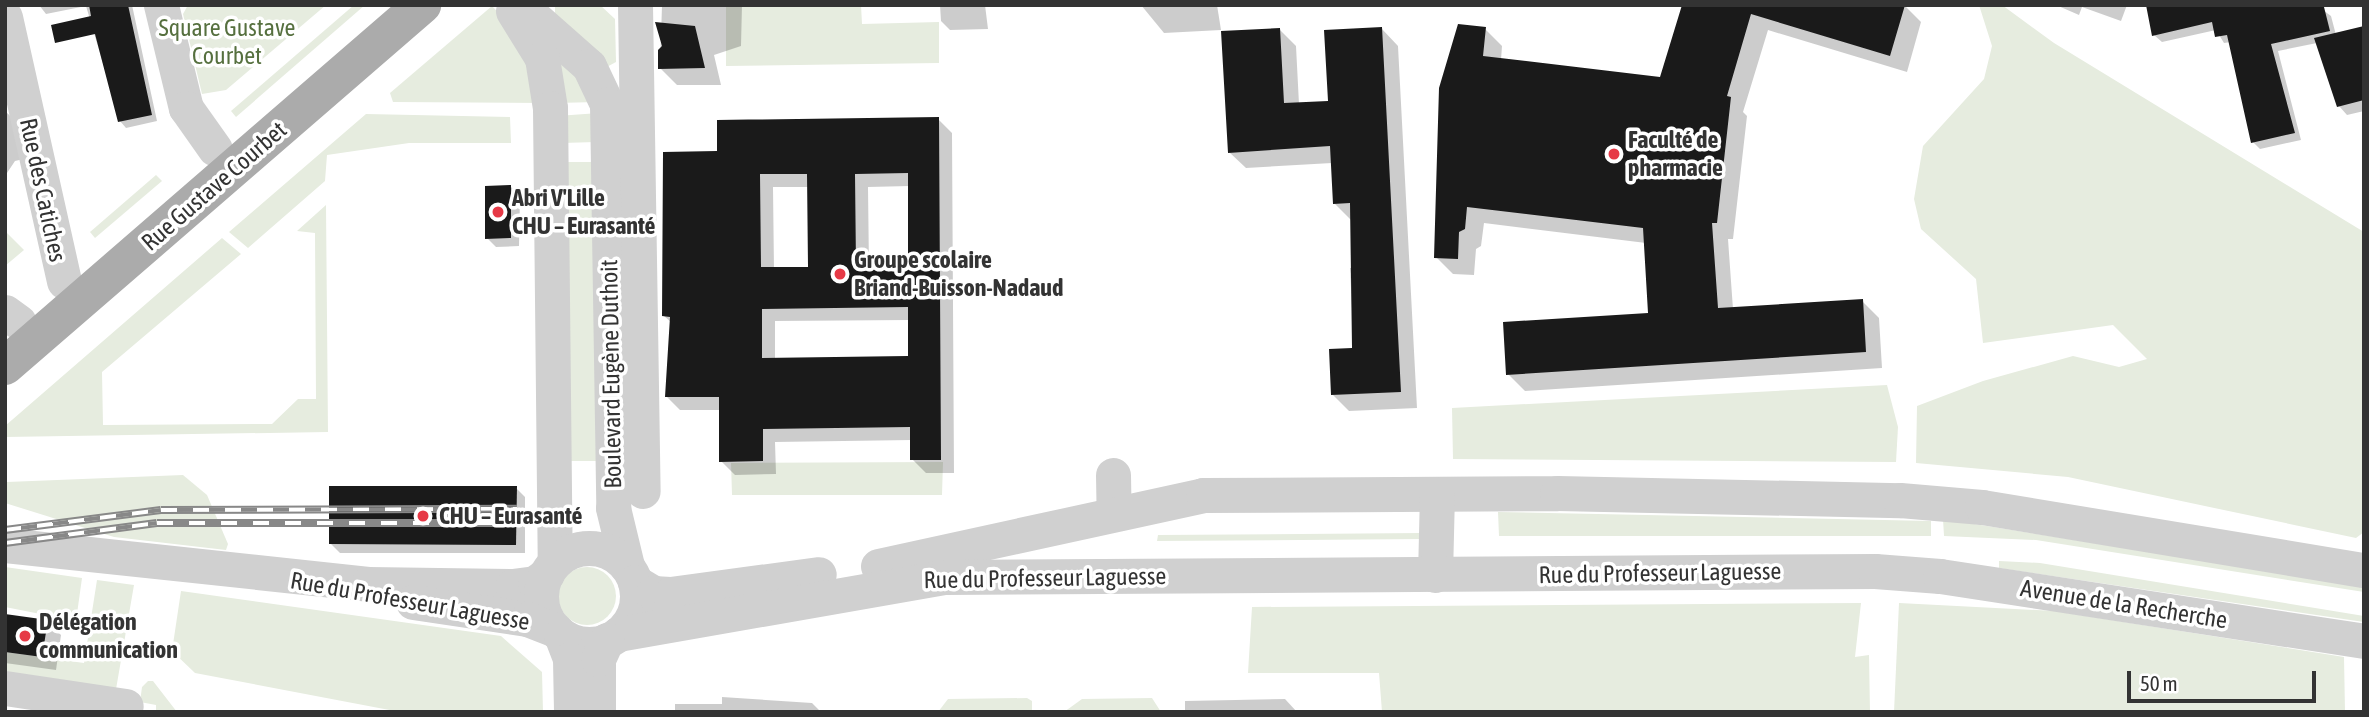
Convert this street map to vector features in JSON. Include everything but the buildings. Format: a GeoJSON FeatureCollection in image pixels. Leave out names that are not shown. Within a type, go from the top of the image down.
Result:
{"type":"FeatureCollection","features":[{"type":"Feature","properties":{"kind":"main road","name":"Rue Gustave Courbet"},"geometry":{"type":"LineString","coordinates":[[10,322],[64,281],[383,5]]}},
{"type":"Feature","properties":{"kind":"main road","name":"Rue Gustave Courbet"},"geometry":{"type":"LineString","coordinates":[[5,366],[422,5]]}},
{"type":"Feature","properties":{"kind":"street"},"geometry":{"type":"LineString","coordinates":[[161,5],[186,108],[215,149]]}},
{"type":"Feature","properties":{"kind":"street"},"geometry":{"type":"LineString","coordinates":[[509,5],[542,58],[550,108],[551,568],[543,607],[559,633],[570,659],[571,712]]}},
{"type":"Feature","properties":{"kind":"street","name":"Boulevard Eugène Duthoit"},"geometry":{"type":"LineString","coordinates":[[520,5],[589,66],[607,104],[613,508],[631,574]]}},
{"type":"Feature","properties":{"kind":"street","name":"Boulevard Eugène Duthoit"},"geometry":{"type":"LineString","coordinates":[[635,5],[643,491]]}},
{"type":"Feature","properties":{"kind":"street","name":"Rue des Catiches"},"geometry":{"type":"LineString","coordinates":[[5,17],[64,281]]}},
{"type":"Feature","properties":{"kind":"street"},"geometry":{"type":"LineString","coordinates":[[1113,475],[1114,514]]}},
{"type":"Feature","properties":{"kind":"street"},"geometry":{"type":"LineString","coordinates":[[1435,576],[1437,494]]}},
{"type":"Feature","properties":{"kind":"street","name":"Rue du Professeur Laguesse"},"geometry":{"type":"LineString","coordinates":[[631,574],[653,593],[670,594],[881,566],[1203,495],[1437,494],[1887,500],[2054,516],[2364,570]]}},
{"type":"Feature","properties":{"kind":"street","name":"Rue du Professeur Laguesse"},"geometry":{"type":"LineString","coordinates":[[5,522],[122,555]]}},
{"type":"Feature","properties":{"kind":"street","name":"Rue du Professeur Laguesse"},"geometry":{"type":"LineString","coordinates":[[5,545],[122,555],[262,575],[365,595],[510,615],[559,633]]}},
{"type":"Feature","properties":{"kind":"street"},"geometry":{"type":"LineString","coordinates":[[551,568],[589,548],[607,551],[631,574],[634,613],[612,637],[598,659],[598,712]]}},
{"type":"Feature","properties":{"kind":"street","name":"Rue du Professeur Laguesse"},"geometry":{"type":"LineString","coordinates":[[262,575],[368,584],[512,586],[535,583],[551,568]]}},
{"type":"Feature","properties":{"kind":"street","name":"Rue du Professeur Laguesse"},"geometry":{"type":"LineString","coordinates":[[612,637],[944,577],[1885,572]]}},
{"type":"Feature","properties":{"kind":"street","name":"Avenue de la Recherche"},"geometry":{"type":"LineString","coordinates":[[1885,572],[1940,576],[2364,641]]}},
{"type":"Feature","properties":{"kind":"street"},"geometry":{"type":"LineString","coordinates":[[559,633],[580,643],[612,637]]}},
{"type":"Feature","properties":{"kind":"street"},"geometry":{"type":"LineString","coordinates":[[5,688],[126,706]]}},
{"type":"Feature","properties":{"kind":"green space","name":"Square Gustave Courbet"},"geometry":{"type":"Polygon","coordinates":[[[188,5],[326,5],[226,90],[202,94],[183,14],[188,5]]]}},
{"type":"Feature","properties":{"kind":"green space"},"geometry":{"type":"Polygon","coordinates":[[[354,5],[365,5],[236,117],[231,111],[354,5]]]}},
{"type":"Feature","properties":{"kind":"green space"},"geometry":{"type":"Polygon","coordinates":[[[555,5],[600,5],[615,19],[616,62],[603,69],[555,24],[555,5]]]}},
{"type":"Feature","properties":{"kind":"green space"},"geometry":{"type":"Polygon","coordinates":[[[726,5],[861,5],[862,24],[939,22],[939,63],[726,66],[726,5]]]}},
{"type":"Feature","properties":{"kind":"green space"},"geometry":{"type":"Polygon","coordinates":[[[1979,5],[2002,5],[2054,43],[2364,232],[2364,532],[2356,538],[2068,477],[1916,463],[1917,406],[1983,381],[2073,356],[2119,367],[2147,359],[2113,325],[1983,343],[1976,279],[1921,229],[1914,199],[1923,146],[1984,79],[1992,46],[1979,5]]]}},
{"type":"Feature","properties":{"kind":"green space"},"geometry":{"type":"Polygon","coordinates":[[[492,6],[520,36],[543,103],[393,102],[390,93],[492,6]]]}},
{"type":"Feature","properties":{"kind":"green space"},"geometry":{"type":"Polygon","coordinates":[[[542,34],[597,102],[556,103],[542,34]]]}},
{"type":"Feature","properties":{"kind":"green space"},"geometry":{"type":"Polygon","coordinates":[[[599,113],[596,142],[562,143],[557,116],[599,113]]]}},
{"type":"Feature","properties":{"kind":"green space"},"geometry":{"type":"Polygon","coordinates":[[[366,114],[510,117],[511,143],[409,143],[327,155],[325,181],[248,248],[229,232],[366,114]]]}},
{"type":"Feature","properties":{"kind":"green space"},"geometry":{"type":"Polygon","coordinates":[[[564,162],[594,162],[596,461],[565,461],[564,162]]]}},
{"type":"Feature","properties":{"kind":"green space"},"geometry":{"type":"Polygon","coordinates":[[[156,175],[162,181],[95,238],[90,232],[156,175]]]}},
{"type":"Feature","properties":{"kind":"green space"},"geometry":{"type":"Polygon","coordinates":[[[326,205],[328,432],[5,437],[5,426],[222,238],[241,254],[102,372],[103,425],[272,424],[298,399],[316,399],[315,233],[297,231],[326,205]]]}},
{"type":"Feature","properties":{"kind":"green space"},"geometry":{"type":"Polygon","coordinates":[[[5,231],[24,250],[5,266],[5,231]]]}},
{"type":"Feature","properties":{"kind":"green space"},"geometry":{"type":"Polygon","coordinates":[[[1887,385],[1898,427],[1896,462],[1453,459],[1452,408],[1887,385]]]}},
{"type":"Feature","properties":{"kind":"green space"},"geometry":{"type":"Polygon","coordinates":[[[943,462],[942,495],[732,495],[731,463],[943,462]]]}},
{"type":"Feature","properties":{"kind":"green space"},"geometry":{"type":"Polygon","coordinates":[[[183,475],[207,495],[228,544],[226,550],[114,537],[5,503],[7,482],[183,475]]]}},
{"type":"Feature","properties":{"kind":"green space"},"geometry":{"type":"Polygon","coordinates":[[[1498,512],[1931,521],[1931,536],[1499,536],[1498,512]]]}},
{"type":"Feature","properties":{"kind":"green space"},"geometry":{"type":"Polygon","coordinates":[[[1943,519],[2364,586],[2364,592],[2036,540],[1944,536],[1943,519]]]}},
{"type":"Feature","properties":{"kind":"green space"},"geometry":{"type":"Polygon","coordinates":[[[1422,533],[1422,539],[1157,541],[1158,535],[1422,533]]]}},
{"type":"Feature","properties":{"kind":"green space"},"geometry":{"type":"Polygon","coordinates":[[[1999,561],[2040,563],[2364,616],[2364,622],[1999,568],[1999,561]]]}},
{"type":"Feature","properties":{"kind":"green space"},"geometry":{"type":"Polygon","coordinates":[[[5,567],[82,578],[76,621],[5,607],[5,567]]]}},
{"type":"Feature","properties":{"kind":"green space"},"geometry":{"type":"Polygon","coordinates":[[[581,567],[593,567],[603,571],[612,580],[616,602],[608,617],[593,625],[581,625],[571,621],[562,612],[558,602],[558,590],[562,580],[571,571],[581,567]]]}},
{"type":"Feature","properties":{"kind":"green space"},"geometry":{"type":"Polygon","coordinates":[[[97,580],[134,585],[115,695],[5,679],[5,652],[84,663],[97,580]]]}},
{"type":"Feature","properties":{"kind":"green space"},"geometry":{"type":"Polygon","coordinates":[[[181,591],[501,636],[542,672],[543,712],[400,712],[195,673],[172,651],[181,591]]]}},
{"type":"Feature","properties":{"kind":"green space"},"geometry":{"type":"Polygon","coordinates":[[[1861,603],[1855,657],[1869,655],[1870,712],[1382,712],[1379,673],[1248,673],[1252,607],[1861,603]]]}},
{"type":"Feature","properties":{"kind":"green space"},"geometry":{"type":"Polygon","coordinates":[[[1899,603],[2054,611],[2344,657],[2345,712],[1894,712],[1899,603]]]}},
{"type":"Feature","properties":{"kind":"green space"},"geometry":{"type":"Polygon","coordinates":[[[148,681],[153,681],[177,712],[156,712],[156,705],[140,702],[142,687],[148,681]]]}},
{"type":"Feature","properties":{"kind":"green space"},"geometry":{"type":"Polygon","coordinates":[[[1027,698],[1032,701],[1032,712],[938,712],[948,699],[1027,698]]]}},
{"type":"Feature","properties":{"kind":"green space"},"geometry":{"type":"Polygon","coordinates":[[[1152,698],[1161,712],[1064,712],[1082,699],[1152,698]]]}},
{"type":"Feature","properties":{"kind":"railway"},"geometry":{"type":"LineString","coordinates":[[5,530],[161,510],[517,509]]}},
{"type":"Feature","properties":{"kind":"railway"},"geometry":{"type":"LineString","coordinates":[[5,543],[157,523],[516,523]]}},
{"type":"Feature","properties":{"kind":"place","name":"Faculté de pharmacie"},"geometry":{"type":"Point","coordinates":[1614,154]}},
{"type":"Feature","properties":{"kind":"place","name":"Abri V'Lille CHU – Eurasanté"},"geometry":{"type":"Point","coordinates":[498,212]}},
{"type":"Feature","properties":{"kind":"place","name":"Groupe scolaire Briand-Buisson-Nadaud"},"geometry":{"type":"Point","coordinates":[840,274]}},
{"type":"Feature","properties":{"kind":"place","name":"CHU – Eurasanté"},"geometry":{"type":"Point","coordinates":[423,516]}},
{"type":"Feature","properties":{"kind":"place","name":"Délégation communication"},"geometry":{"type":"Point","coordinates":[25,636]}}]}
